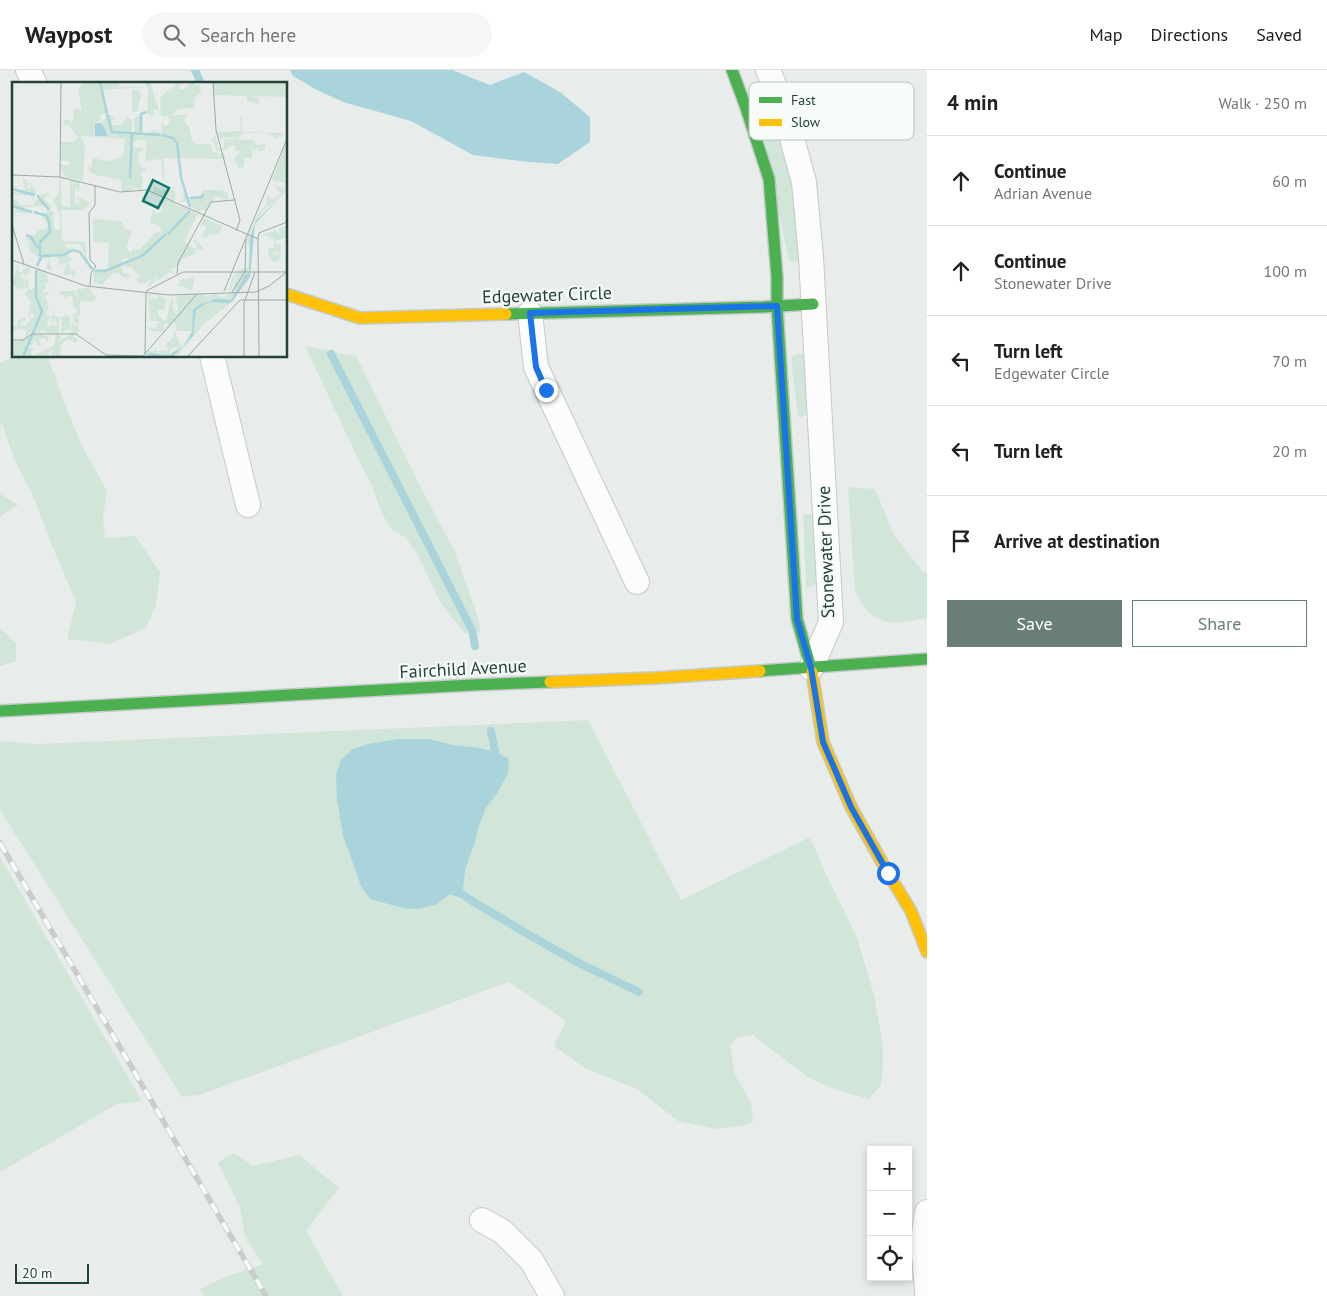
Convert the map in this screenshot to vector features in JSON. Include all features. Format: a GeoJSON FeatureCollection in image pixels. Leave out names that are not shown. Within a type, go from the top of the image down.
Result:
{"type":"FeatureCollection","features":[{"type":"Feature","properties":{"kind":"street"},"geometry":{"type":"LineString","coordinates":[[28,70],[35,82]]}},
{"type":"Feature","properties":{"kind":"street","name":"Stonewater Drive"},"geometry":{"type":"LineString","coordinates":[[732,70],[749,117]]}},
{"type":"Feature","properties":{"kind":"street","name":"Stonewater Drive"},"geometry":{"type":"LineString","coordinates":[[768,70],[773,82]]}},
{"type":"Feature","properties":{"kind":"street","name":"Stonewater Drive"},"geometry":{"type":"LineString","coordinates":[[756,140],[769,179],[777,276],[777,306],[797,619],[811,668]]}},
{"type":"Feature","properties":{"kind":"street","name":"Stonewater Drive"},"geometry":{"type":"LineString","coordinates":[[792,140],[804,182],[811,257],[831,622],[811,668]]}},
{"type":"Feature","properties":{"kind":"street","name":"Edgewater Circle"},"geometry":{"type":"LineString","coordinates":[[288,295],[360,318],[813,304]]}},
{"type":"Feature","properties":{"kind":"street"},"geometry":{"type":"LineString","coordinates":[[530,313],[536,367],[637,582]]}},
{"type":"Feature","properties":{"kind":"street"},"geometry":{"type":"LineString","coordinates":[[212,358],[248,505]]}},
{"type":"Feature","properties":{"kind":"street","name":"Fairchild Avenue"},"geometry":{"type":"LineString","coordinates":[[0,711],[472,685],[655,678],[927,660]]}},
{"type":"Feature","properties":{"kind":"street"},"geometry":{"type":"LineString","coordinates":[[811,668],[823,742],[851,807],[888,873],[919,907],[927,952]]}},
{"type":"Feature","properties":{"kind":"street"},"geometry":{"type":"LineString","coordinates":[[927,1212],[923,1241],[927,1292]]}},
{"type":"Feature","properties":{"kind":"street"},"geometry":{"type":"LineString","coordinates":[[482,1220],[503,1232],[531,1260],[552,1296]]}},
{"type":"Feature","properties":{"kind":"green space"},"geometry":{"type":"Polygon","coordinates":[[[763,140],[784,140],[789,153],[802,258],[797,262],[789,261],[763,140]]]}},
{"type":"Feature","properties":{"kind":"green space"},"geometry":{"type":"Polygon","coordinates":[[[305,346],[356,356],[454,550],[477,614],[480,628],[479,633],[465,633],[451,617],[439,600],[419,557],[406,538],[391,529],[381,512],[372,485],[305,346]]]}},
{"type":"Feature","properties":{"kind":"green space"},"geometry":{"type":"Polygon","coordinates":[[[800,353],[806,356],[808,413],[798,417],[791,359],[794,355],[800,353]]]}},
{"type":"Feature","properties":{"kind":"green space"},"geometry":{"type":"Polygon","coordinates":[[[12,357],[48,358],[82,446],[107,491],[103,518],[105,538],[135,536],[160,572],[156,605],[146,628],[110,644],[67,639],[76,602],[32,493],[14,459],[2,423],[0,426],[0,363],[12,357]]]}},
{"type":"Feature","properties":{"kind":"green space"},"geometry":{"type":"Polygon","coordinates":[[[848,487],[875,489],[894,535],[924,573],[927,572],[927,618],[903,622],[884,621],[875,617],[861,602],[855,590],[848,487]]]}},
{"type":"Feature","properties":{"kind":"green space"},"geometry":{"type":"Polygon","coordinates":[[[0,494],[18,505],[0,517],[0,494]]]}},
{"type":"Feature","properties":{"kind":"green space"},"geometry":{"type":"Polygon","coordinates":[[[803,515],[812,515],[814,518],[818,580],[813,586],[808,587],[806,587],[803,515]]]}},
{"type":"Feature","properties":{"kind":"green space"},"geometry":{"type":"Polygon","coordinates":[[[0,628],[16,643],[16,661],[0,666],[0,628]]]}},
{"type":"Feature","properties":{"kind":"green space"},"geometry":{"type":"Polygon","coordinates":[[[588,720],[681,900],[810,837],[857,937],[874,995],[883,1045],[883,1068],[881,1085],[869,1099],[837,1090],[809,1078],[753,1035],[738,1037],[730,1046],[735,1075],[751,1104],[753,1122],[741,1126],[717,1129],[678,1121],[637,1089],[586,1069],[554,1046],[566,1021],[509,982],[199,1095],[182,1097],[0,810],[0,741],[37,744],[588,720]]]}},
{"type":"Feature","properties":{"kind":"green space"},"geometry":{"type":"Polygon","coordinates":[[[0,857],[142,1101],[117,1104],[0,1172],[0,857]]]}},
{"type":"Feature","properties":{"kind":"green space"},"geometry":{"type":"Polygon","coordinates":[[[234,1153],[253,1166],[299,1155],[339,1188],[306,1231],[343,1296],[203,1296],[200,1289],[225,1277],[263,1264],[245,1237],[240,1208],[218,1162],[234,1153]]]}},
{"type":"Feature","properties":{"kind":"water"},"geometry":{"type":"Polygon","coordinates":[[[290,70],[452,70],[490,85],[524,72],[560,92],[590,117],[590,142],[558,164],[473,155],[411,121],[343,102],[317,90],[293,76],[290,70]]]}},
{"type":"Feature","properties":{"kind":"water"},"geometry":{"type":"Polygon","coordinates":[[[398,739],[429,739],[453,745],[480,748],[508,758],[509,771],[498,792],[486,808],[479,826],[465,870],[463,890],[449,895],[437,904],[418,909],[403,908],[370,899],[361,886],[343,836],[337,799],[336,774],[341,760],[353,749],[368,744],[398,739]]]}},
{"type":"Feature","properties":{"kind":"waterway"},"geometry":{"type":"LineString","coordinates":[[195,70],[200,82]]}},
{"type":"Feature","properties":{"kind":"waterway"},"geometry":{"type":"LineString","coordinates":[[331,354],[472,630],[475,646]]}},
{"type":"Feature","properties":{"kind":"waterway"},"geometry":{"type":"LineString","coordinates":[[491,731],[495,752]]}},
{"type":"Feature","properties":{"kind":"waterway"},"geometry":{"type":"LineString","coordinates":[[455,892],[462,894],[581,964],[639,992]]}},
{"type":"Feature","properties":{"kind":"railway"},"geometry":{"type":"LineString","coordinates":[[0,843],[266,1296]]}},
{"type":"Feature","properties":{"kind":"traffic: fast"},"geometry":{"type":"LineString","coordinates":[[732,70],[749,117]]}},
{"type":"Feature","properties":{"kind":"traffic: fast"},"geometry":{"type":"LineString","coordinates":[[756,140],[769,179],[777,277],[777,306],[797,619],[812,672]]}},
{"type":"Feature","properties":{"kind":"traffic: fast"},"geometry":{"type":"LineString","coordinates":[[506,314],[813,304]]}},
{"type":"Feature","properties":{"kind":"traffic: fast"},"geometry":{"type":"LineString","coordinates":[[760,671],[927,659]]}},
{"type":"Feature","properties":{"kind":"traffic: fast"},"geometry":{"type":"LineString","coordinates":[[0,711],[550,682]]}},
{"type":"Feature","properties":{"kind":"traffic: slow"},"geometry":{"type":"LineString","coordinates":[[288,295],[360,318],[506,314]]}},
{"type":"Feature","properties":{"kind":"traffic: slow"},"geometry":{"type":"LineString","coordinates":[[550,682],[760,671]]}},
{"type":"Feature","properties":{"kind":"traffic: slow"},"geometry":{"type":"LineString","coordinates":[[812,672],[823,742],[851,807],[911,911],[927,952]]}},
{"type":"Feature","properties":{"kind":"route"},"geometry":{"type":"LineString","coordinates":[[546,390],[536,367],[530,313],[777,306],[797,619],[811,668],[823,742],[851,807],[888,873]]}}]}
